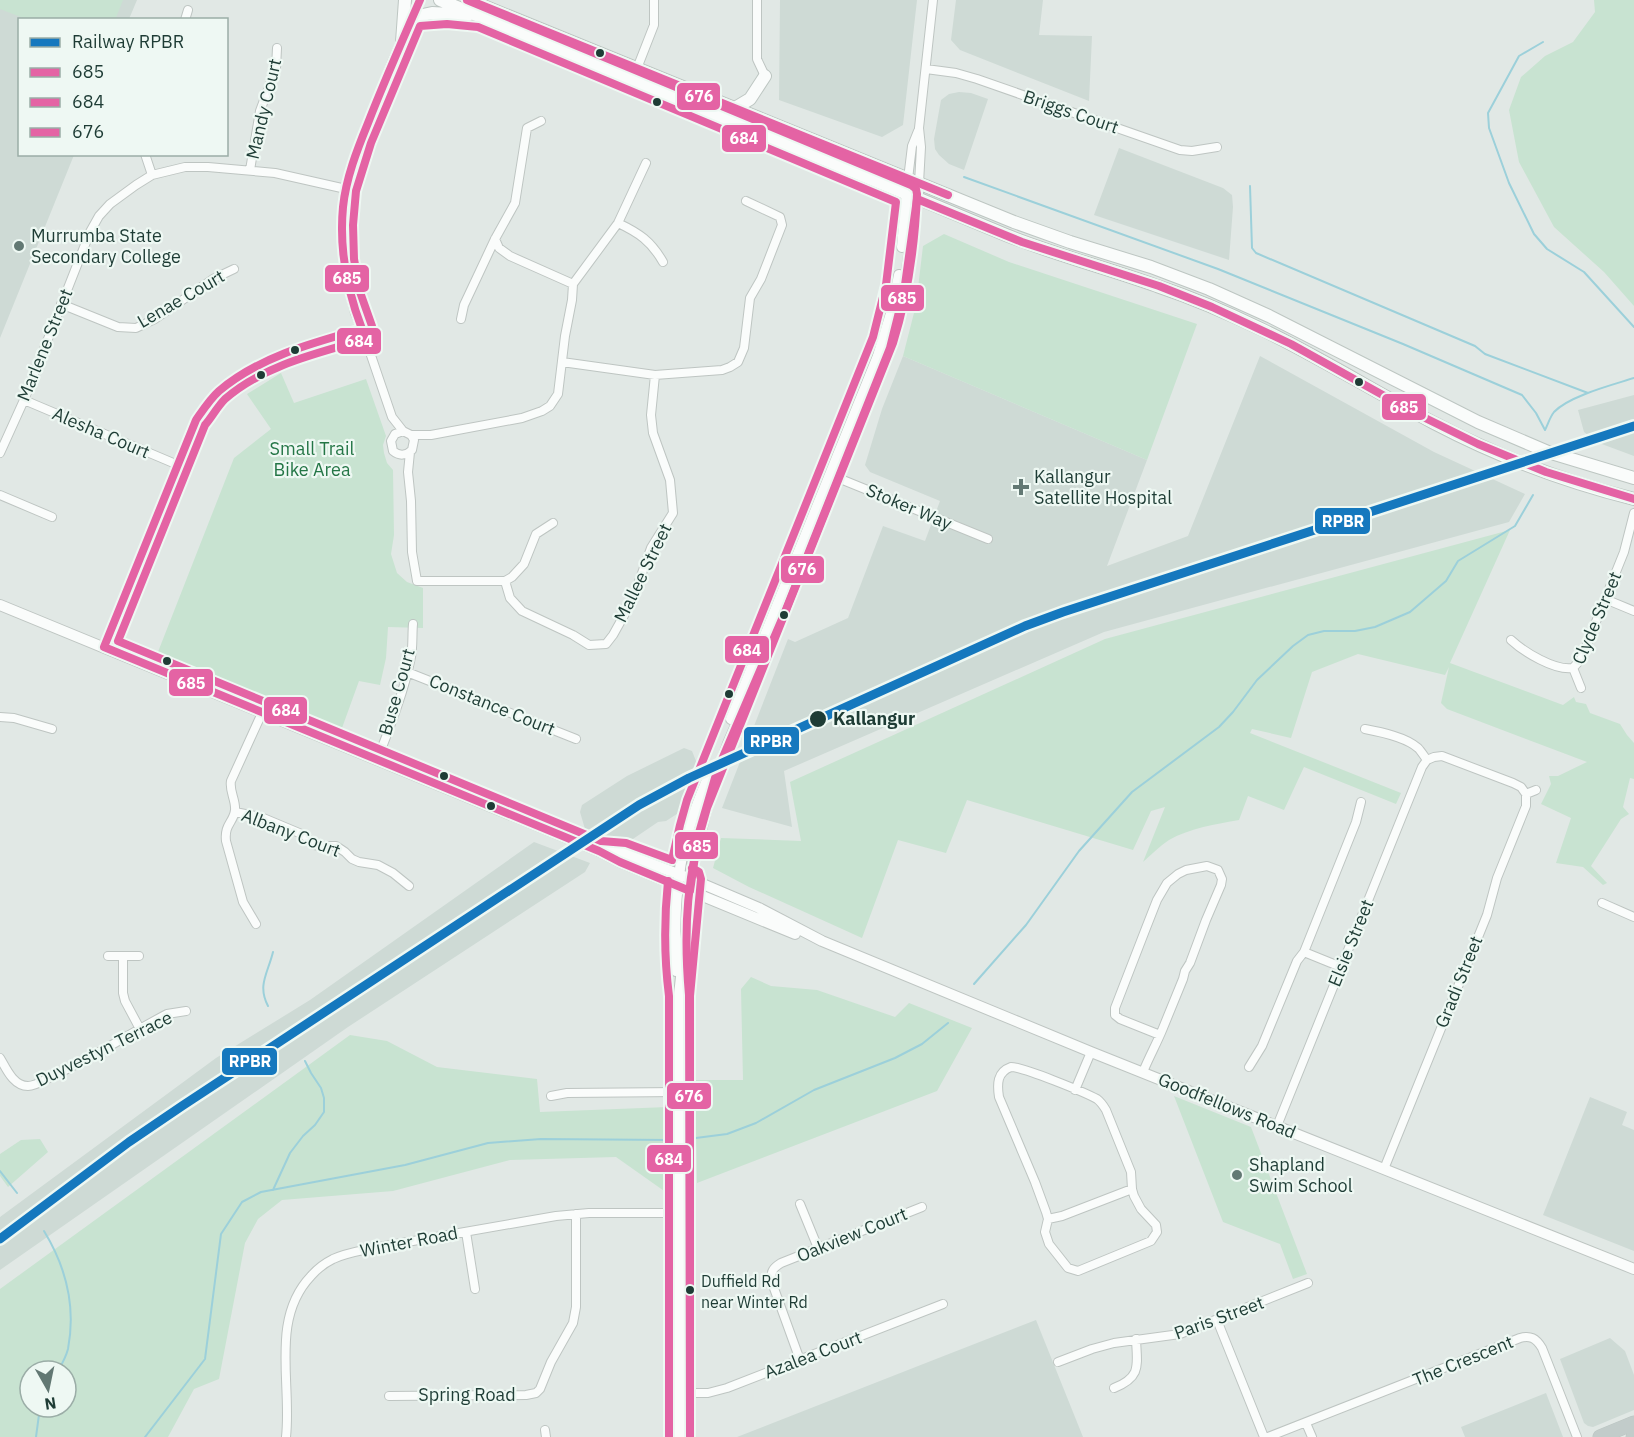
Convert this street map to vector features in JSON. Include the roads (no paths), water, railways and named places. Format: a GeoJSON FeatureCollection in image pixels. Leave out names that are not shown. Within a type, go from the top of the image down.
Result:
{"type":"FeatureCollection","features":[{"type":"Feature","properties":{"kind":"highway"},"geometry":{"type":"LineString","coordinates":[[1600,1437],[1634,1422]]}},
{"type":"Feature","properties":{"kind":"main road"},"geometry":{"type":"LineString","coordinates":[[402,42],[405,0]]}},
{"type":"Feature","properties":{"kind":"main road"},"geometry":{"type":"LineString","coordinates":[[440,0],[635,74],[735,108],[1042,232],[1151,267],[1209,289],[1269,316],[1493,429],[1548,452],[1634,478]]}},
{"type":"Feature","properties":{"kind":"main road"},"geometry":{"type":"LineString","coordinates":[[469,0],[912,197],[1022,242],[1159,286],[1212,307],[1292,344],[1415,413],[1478,444],[1546,472],[1634,499]]}},
{"type":"Feature","properties":{"kind":"main road"},"geometry":{"type":"LineString","coordinates":[[413,17],[432,13],[481,17]]}},
{"type":"Feature","properties":{"kind":"main road"},"geometry":{"type":"LineString","coordinates":[[735,108],[750,99],[765,76]]}},
{"type":"Feature","properties":{"kind":"street"},"geometry":{"type":"LineString","coordinates":[[393,436],[392,417],[351,301],[342,231],[346,189],[360,146],[420,0]]}},
{"type":"Feature","properties":{"kind":"street"},"geometry":{"type":"LineString","coordinates":[[635,74],[654,25],[654,0]]}},
{"type":"Feature","properties":{"kind":"street"},"geometry":{"type":"LineString","coordinates":[[757,0],[757,59],[765,76]]}},
{"type":"Feature","properties":{"kind":"street"},"geometry":{"type":"LineString","coordinates":[[680,1437],[679,996],[690,885],[698,836],[717,771],[772,645],[878,356],[892,310],[921,147],[919,128],[933,0]]}},
{"type":"Feature","properties":{"kind":"street","name":"Mandy Court"},"geometry":{"type":"LineString","coordinates":[[250,170],[260,111],[276,68],[277,48]]}},
{"type":"Feature","properties":{"kind":"street","name":"Briggs Court"},"geometry":{"type":"LineString","coordinates":[[926,69],[956,73],[977,79],[1180,150],[1192,151],[1217,147]]}},
{"type":"Feature","properties":{"kind":"street"},"geometry":{"type":"LineString","coordinates":[[461,319],[464,305],[515,203],[527,128],[541,121]]}},
{"type":"Feature","properties":{"kind":"street"},"geometry":{"type":"LineString","coordinates":[[146,156],[152,175]]}},
{"type":"Feature","properties":{"kind":"street"},"geometry":{"type":"LineString","coordinates":[[408,472],[391,446],[390,441],[397,432],[431,435],[522,418],[549,406],[558,394],[573,284],[618,223],[646,164]]}},
{"type":"Feature","properties":{"kind":"street","name":"Marlene Street"},"geometry":{"type":"LineString","coordinates":[[0,453],[24,400],[90,232],[99,216],[110,204],[152,175],[185,167],[275,173],[346,189]]}},
{"type":"Feature","properties":{"kind":"street"},"geometry":{"type":"LineString","coordinates":[[562,362],[656,375],[722,370],[738,362],[744,348],[750,298],[761,279],[782,225],[780,218],[746,201]]}},
{"type":"Feature","properties":{"kind":"street"},"geometry":{"type":"LineString","coordinates":[[618,223],[631,229],[654,246],[663,262]]}},
{"type":"Feature","properties":{"kind":"street"},"geometry":{"type":"LineString","coordinates":[[495,239],[499,248],[510,256],[573,284]]}},
{"type":"Feature","properties":{"kind":"street","name":"Lenae Court"},"geometry":{"type":"LineString","coordinates":[[61,304],[118,327],[136,328],[155,319],[213,279],[234,269]]}},
{"type":"Feature","properties":{"kind":"street"},"geometry":{"type":"LineString","coordinates":[[104,647],[196,420],[218,393],[249,370],[302,346],[362,329]]}},
{"type":"Feature","properties":{"kind":"street","name":"Mallee Street"},"geometry":{"type":"LineString","coordinates":[[505,581],[510,598],[522,611],[589,645],[606,644],[613,635],[632,601],[651,548],[673,513],[669,480],[653,433],[651,415],[656,375]]}},
{"type":"Feature","properties":{"kind":"street","name":"Alesha Court"},"geometry":{"type":"LineString","coordinates":[[24,400],[178,465]]}},
{"type":"Feature","properties":{"kind":"street"},"geometry":{"type":"LineString","coordinates":[[392,417],[414,440],[408,472],[412,552],[417,581],[505,581],[512,578],[524,564],[536,534],[553,523]]}},
{"type":"Feature","properties":{"kind":"street"},"geometry":{"type":"LineString","coordinates":[[399,455],[404,455],[431,435]]}},
{"type":"Feature","properties":{"kind":"street"},"geometry":{"type":"LineString","coordinates":[[679,996],[675,941],[684,846],[697,804],[835,476]]}},
{"type":"Feature","properties":{"kind":"street","name":"Stoker Way"},"geometry":{"type":"LineString","coordinates":[[835,476],[988,539]]}},
{"type":"Feature","properties":{"kind":"street"},"geometry":{"type":"LineString","coordinates":[[0,495],[52,517]]}},
{"type":"Feature","properties":{"kind":"street","name":"Clyde Street"},"geometry":{"type":"LineString","coordinates":[[1581,688],[1573,668],[1581,659],[1624,552],[1634,513]]}},
{"type":"Feature","properties":{"kind":"street"},"geometry":{"type":"LineString","coordinates":[[1605,599],[1634,611]]}},
{"type":"Feature","properties":{"kind":"street","name":"Goodfellows Road"},"geometry":{"type":"LineString","coordinates":[[0,605],[599,850],[620,862],[759,908],[822,941],[1091,1052],[1634,1269]]}},
{"type":"Feature","properties":{"kind":"street","name":"Buse Court"},"geometry":{"type":"LineString","coordinates":[[377,760],[393,719],[407,672],[411,655],[413,624]]}},
{"type":"Feature","properties":{"kind":"street"},"geometry":{"type":"LineString","coordinates":[[1511,640],[1530,654],[1560,667],[1573,668]]}},
{"type":"Feature","properties":{"kind":"street","name":"Constance Court"},"geometry":{"type":"LineString","coordinates":[[407,672],[576,739]]}},
{"type":"Feature","properties":{"kind":"street"},"geometry":{"type":"LineString","coordinates":[[256,924],[243,902],[225,834],[235,812],[231,781],[262,713]]}},
{"type":"Feature","properties":{"kind":"street"},"geometry":{"type":"LineString","coordinates":[[0,717],[14,718],[52,729]]}},
{"type":"Feature","properties":{"kind":"street"},"geometry":{"type":"LineString","coordinates":[[1365,729],[1386,733],[1410,743],[1419,748],[1426,760],[1434,757],[1447,758],[1518,785],[1526,794],[1536,790]]}},
{"type":"Feature","properties":{"kind":"street","name":"Elsie Street"},"geometry":{"type":"LineString","coordinates":[[1276,1126],[1426,760]]}},
{"type":"Feature","properties":{"kind":"street","name":"Gradi Street"},"geometry":{"type":"LineString","coordinates":[[1384,1169],[1487,915],[1497,878],[1526,806],[1526,794]]}},
{"type":"Feature","properties":{"kind":"street"},"geometry":{"type":"LineString","coordinates":[[1250,1067],[1262,1046],[1297,961],[1304,952],[1356,822],[1361,802]]}},
{"type":"Feature","properties":{"kind":"street","name":"Albany Court"},"geometry":{"type":"LineString","coordinates":[[235,812],[261,817],[304,835],[314,844],[336,846],[352,860],[378,865],[409,886]]}},
{"type":"Feature","properties":{"kind":"street"},"geometry":{"type":"LineString","coordinates":[[1143,1072],[1160,1035],[1221,885],[1220,873],[1212,867],[1200,866],[1186,870],[1173,878],[1162,891],[1115,1008],[1115,1015],[1119,1019],[1160,1035]]}},
{"type":"Feature","properties":{"kind":"street"},"geometry":{"type":"LineString","coordinates":[[1602,903],[1634,917]]}},
{"type":"Feature","properties":{"kind":"street"},"geometry":{"type":"LineString","coordinates":[[1304,952],[1341,967]]}},
{"type":"Feature","properties":{"kind":"street"},"geometry":{"type":"LineString","coordinates":[[108,956],[139,956]]}},
{"type":"Feature","properties":{"kind":"street"},"geometry":{"type":"LineString","coordinates":[[123,956],[123,993],[140,1029]]}},
{"type":"Feature","properties":{"kind":"street","name":"Duyvestyn Terrace"},"geometry":{"type":"LineString","coordinates":[[0,1058],[12,1078],[28,1086],[68,1069],[168,1014],[186,1011]]}},
{"type":"Feature","properties":{"kind":"street"},"geometry":{"type":"LineString","coordinates":[[1075,1090],[1091,1052]]}},
{"type":"Feature","properties":{"kind":"street"},"geometry":{"type":"LineString","coordinates":[[1015,1067],[1075,1090],[1095,1098],[1104,1107],[1131,1172],[1132,1189],[1139,1206],[1156,1225],[1154,1239],[1147,1244],[1081,1270],[1068,1268],[1053,1250],[1046,1232],[1048,1219],[1003,1106],[999,1092],[999,1080],[1000,1075],[1006,1069],[1015,1067]]}},
{"type":"Feature","properties":{"kind":"street"},"geometry":{"type":"LineString","coordinates":[[551,1096],[567,1093],[679,1092]]}},
{"type":"Feature","properties":{"kind":"street"},"geometry":{"type":"LineString","coordinates":[[1048,1219],[1062,1216],[1132,1189]]}},
{"type":"Feature","properties":{"kind":"street"},"geometry":{"type":"LineString","coordinates":[[800,1204],[818,1248]]}},
{"type":"Feature","properties":{"kind":"street","name":"Oakview Court"},"geometry":{"type":"LineString","coordinates":[[800,1360],[771,1280],[774,1267],[922,1207]]}},
{"type":"Feature","properties":{"kind":"street","name":"Winter Road"},"geometry":{"type":"LineString","coordinates":[[286,1437],[288,1319],[293,1302],[304,1284],[316,1270],[332,1260],[351,1253],[556,1216],[680,1213]]}},
{"type":"Feature","properties":{"kind":"street","name":"Spring Road"},"geometry":{"type":"LineString","coordinates":[[389,1395],[526,1395],[536,1393],[573,1323],[576,1307],[576,1214]]}},
{"type":"Feature","properties":{"kind":"street"},"geometry":{"type":"LineString","coordinates":[[466,1232],[475,1289]]}},
{"type":"Feature","properties":{"kind":"street","name":"Paris Street"},"geometry":{"type":"LineString","coordinates":[[1058,1362],[1100,1346],[1136,1339],[1175,1336],[1308,1283]]}},
{"type":"Feature","properties":{"kind":"street","name":"Azalea Court"},"geometry":{"type":"LineString","coordinates":[[680,1393],[708,1393],[727,1388],[943,1304]]}},
{"type":"Feature","properties":{"kind":"street"},"geometry":{"type":"LineString","coordinates":[[1217,1320],[1266,1437],[1306,1423],[1312,1437]]}},
{"type":"Feature","properties":{"kind":"street","name":"The Crescent"},"geometry":{"type":"LineString","coordinates":[[1306,1423],[1528,1336],[1534,1338],[1542,1348],[1577,1437]]}},
{"type":"Feature","properties":{"kind":"street"},"geometry":{"type":"LineString","coordinates":[[1114,1388],[1128,1381],[1135,1372],[1136,1339]]}},
{"type":"Feature","properties":{"kind":"waterway"},"geometry":{"type":"LineString","coordinates":[[1543,42],[1519,56],[1488,113],[1489,128],[1509,183],[1534,234],[1547,249],[1584,272],[1634,327]]}},
{"type":"Feature","properties":{"kind":"waterway"},"geometry":{"type":"LineString","coordinates":[[964,177],[1218,269],[1522,395],[1536,413],[1545,430]]}},
{"type":"Feature","properties":{"kind":"waterway"},"geometry":{"type":"LineString","coordinates":[[1250,186],[1252,248],[1256,253],[1475,346],[1485,354],[1588,393]]}},
{"type":"Feature","properties":{"kind":"waterway"},"geometry":{"type":"LineString","coordinates":[[1545,430],[1550,418],[1561,406],[1591,392],[1634,378]]}},
{"type":"Feature","properties":{"kind":"waterway"},"geometry":{"type":"LineString","coordinates":[[974,984],[1026,925],[1079,851],[1132,792],[1219,727],[1257,680],[1293,646],[1308,635],[1324,631],[1355,631],[1375,627],[1410,612],[1446,581],[1458,561],[1515,526],[1533,495]]}},
{"type":"Feature","properties":{"kind":"waterway"},"geometry":{"type":"LineString","coordinates":[[268,1006],[263,985],[273,952]]}},
{"type":"Feature","properties":{"kind":"waterway"},"geometry":{"type":"LineString","coordinates":[[688,1139],[727,1134],[756,1123],[814,1090],[895,1058],[922,1044],[948,1023]]}},
{"type":"Feature","properties":{"kind":"waterway"},"geometry":{"type":"LineString","coordinates":[[273,1190],[290,1153],[324,1112],[321,1088],[305,1061]]}},
{"type":"Feature","properties":{"kind":"waterway"},"geometry":{"type":"LineString","coordinates":[[145,1437],[205,1359],[221,1234],[242,1202],[261,1192],[405,1165],[488,1143],[541,1139],[670,1140]]}},
{"type":"Feature","properties":{"kind":"waterway"},"geometry":{"type":"LineString","coordinates":[[0,1171],[17,1193]]}},
{"type":"Feature","properties":{"kind":"waterway"},"geometry":{"type":"LineString","coordinates":[[44,1231],[58,1259],[70,1303],[70,1333],[64,1359]]}},
{"type":"Feature","properties":{"kind":"waterway"},"geometry":{"type":"LineString","coordinates":[[36,1437],[38,1419]]}},
{"type":"Feature","properties":{"kind":"rail line","name":"RPBR"},"geometry":{"type":"LineString","coordinates":[[0,1239],[129,1142],[182,1106],[639,805],[689,778],[1025,626],[1634,426]]}},
{"type":"Feature","properties":{"kind":"place","name":"Murrumba State Secondary College"},"geometry":{"type":"Point","coordinates":[19,246]}},
{"type":"Feature","properties":{"kind":"place","name":"Kallangur Satellite Hospital"},"geometry":{"type":"Point","coordinates":[1021,487]}},
{"type":"Feature","properties":{"kind":"place","name":"Kallangur"},"geometry":{"type":"Point","coordinates":[818,719]}},
{"type":"Feature","properties":{"kind":"place","name":"Shapland Swim School"},"geometry":{"type":"Point","coordinates":[1237,1175]}},
{"type":"Feature","properties":{"kind":"place","name":"Duffield Rd near Winter Rd"},"geometry":{"type":"Point","coordinates":[690,1290]}},
{"type":"Feature","properties":{"kind":"park label","name":"Small Trail Bike Area"},"geometry":{"type":"Point","coordinates":[312,459]}}]}
